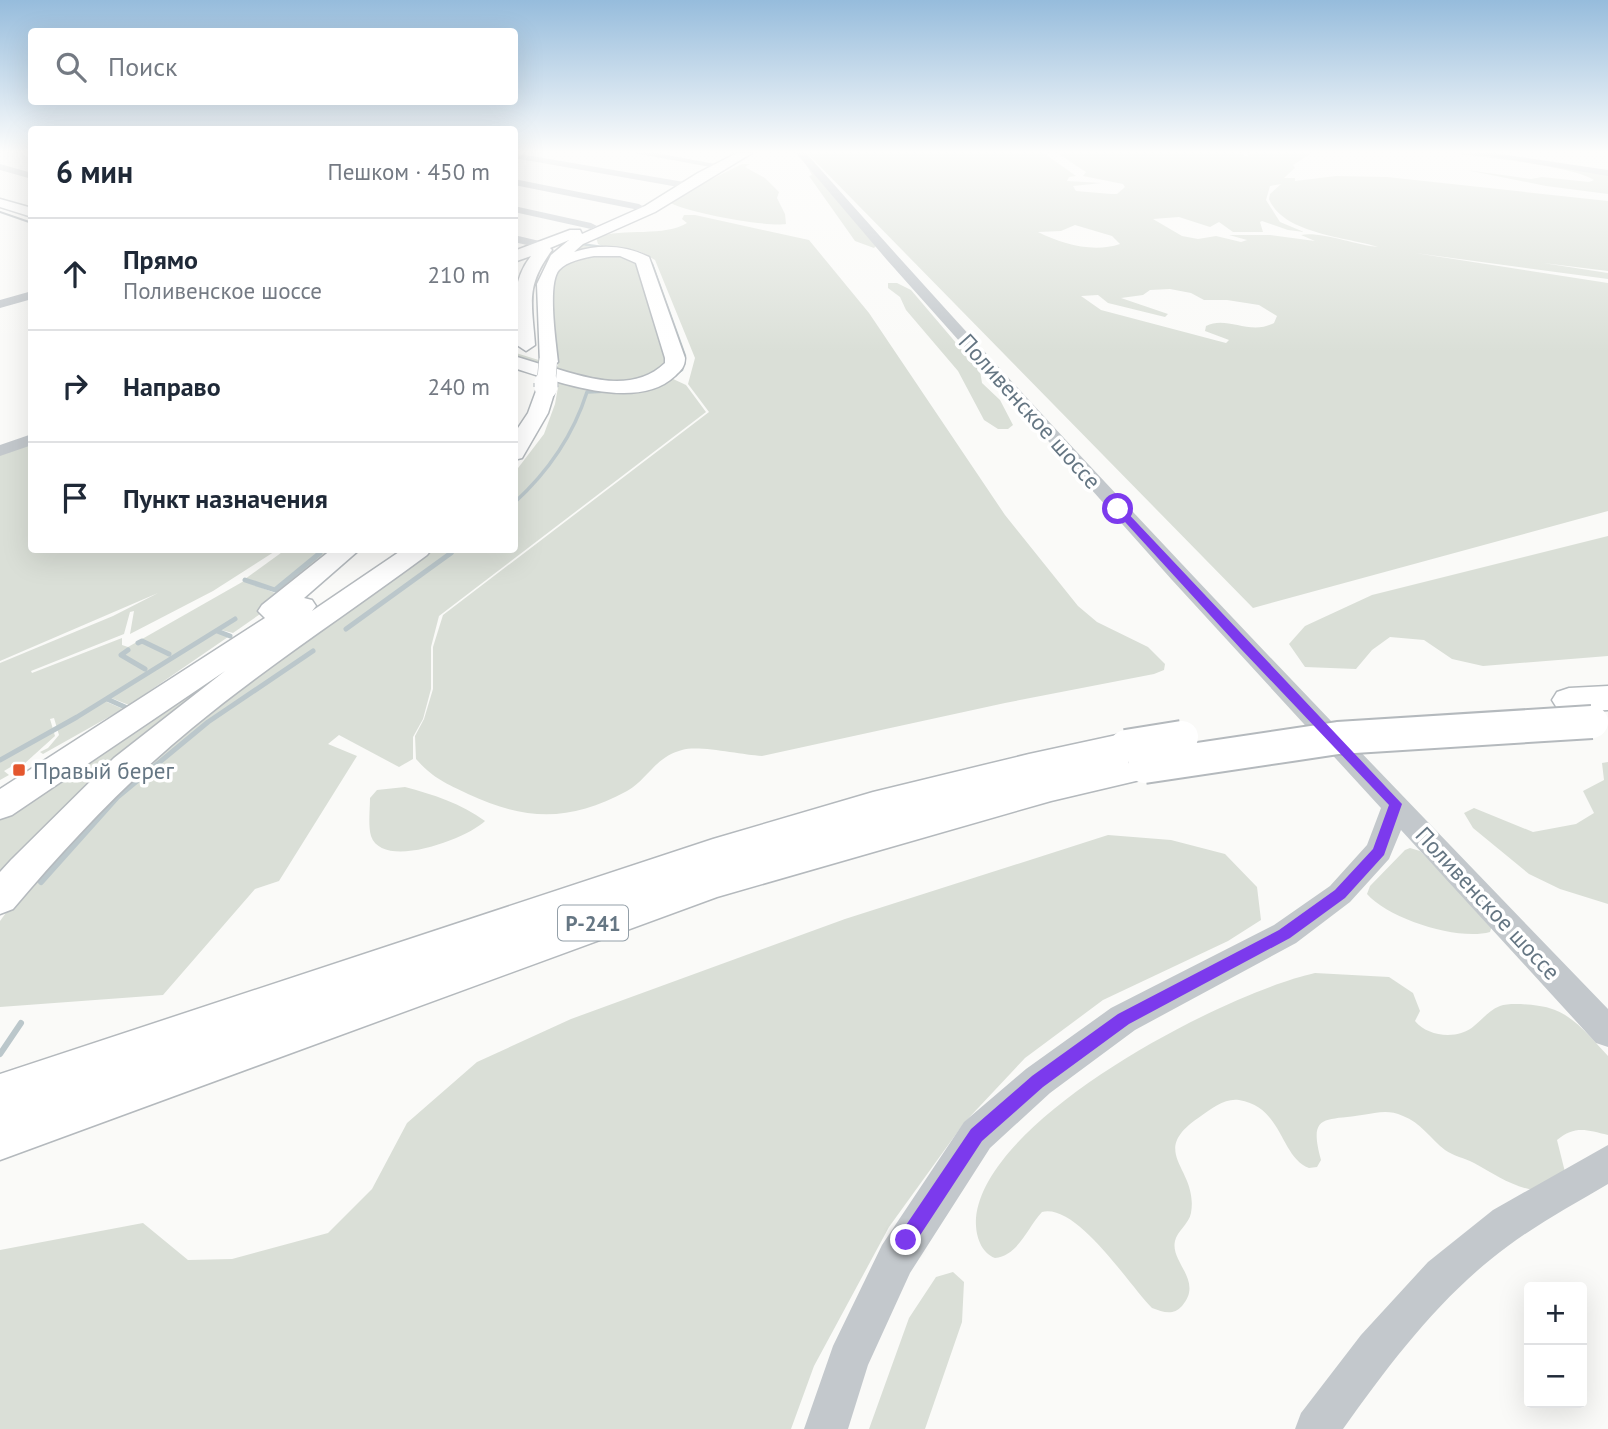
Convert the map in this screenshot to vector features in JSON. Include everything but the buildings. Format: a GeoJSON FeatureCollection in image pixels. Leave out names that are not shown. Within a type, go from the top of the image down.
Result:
{"type":"FeatureCollection","features":[{"type":"Feature","properties":{"kind":"highway","name":"Р-241"},"geometry":{"type":"LineString","coordinates":[[0,1098],[713,855],[873,807],[1029,767],[1338,738],[1594,710]]}},
{"type":"Feature","properties":{"kind":"highway","name":"Р-241"},"geometry":{"type":"LineString","coordinates":[[0,1134],[710,882],[1051,787],[1135,757]]}},
{"type":"Feature","properties":{"kind":"main road"},"geometry":{"type":"LineString","coordinates":[[518,255],[607,220]]}},
{"type":"Feature","properties":{"kind":"main road"},"geometry":{"type":"LineString","coordinates":[[518,446],[538,413],[546,387],[548,362],[545,284],[549,270],[556,258],[578,241],[626,220]]}},
{"type":"Feature","properties":{"kind":"main road"},"geometry":{"type":"LineString","coordinates":[[544,245],[544,250],[528,268],[523,287],[522,370],[608,387],[656,380],[675,365],[643,260],[621,253],[589,253],[565,259],[549,270]]}},
{"type":"Feature","properties":{"kind":"main road"},"geometry":{"type":"LineString","coordinates":[[152,705],[342,553]]}},
{"type":"Feature","properties":{"kind":"main road"},"geometry":{"type":"LineString","coordinates":[[0,806],[380,553]]}},
{"type":"Feature","properties":{"kind":"main road"},"geometry":{"type":"LineString","coordinates":[[0,898],[78,812],[138,755],[211,696],[414,553]]}},
{"type":"Feature","properties":{"kind":"street"},"geometry":{"type":"LineString","coordinates":[[562,220],[591,226]]}},
{"type":"Feature","properties":{"kind":"street","name":"Поливенское шоссе"},"geometry":{"type":"LineString","coordinates":[[859,220],[1171,566],[1608,1032]]}},
{"type":"Feature","properties":{"kind":"street"},"geometry":{"type":"LineString","coordinates":[[518,240],[544,245]]}},
{"type":"Feature","properties":{"kind":"street"},"geometry":{"type":"LineString","coordinates":[[0,304],[28,296]]}},
{"type":"Feature","properties":{"kind":"street"},"geometry":{"type":"LineString","coordinates":[[0,452],[28,441]]}},
{"type":"Feature","properties":{"kind":"street"},"geometry":{"type":"LineString","coordinates":[[826,1429],[848,1361],[896,1259],[976,1135],[1038,1081],[1123,1019],[1284,934],[1340,894],[1379,851],[1396,804]]}},
{"type":"Feature","properties":{"kind":"street"},"geometry":{"type":"LineString","coordinates":[[1317,1429],[1366,1362],[1423,1294],[1493,1233],[1608,1163]]}},
{"type":"Feature","properties":{"kind":"shaded area"},"geometry":{"type":"Polygon","coordinates":[[[683,220],[716,220],[809,240],[869,313],[1005,515],[1078,606],[1097,622],[1148,647],[1165,664],[1164,670],[762,756],[710,749],[682,750],[658,763],[627,791],[606,801],[567,813],[529,813],[489,803],[446,783],[422,766],[416,759],[415,736],[424,719],[433,689],[433,647],[443,615],[709,412],[688,384],[695,358],[655,260],[639,251],[602,246],[598,244],[596,237],[667,230],[687,223],[683,220]]]}},
{"type":"Feature","properties":{"kind":"shaded area"},"geometry":{"type":"Polygon","coordinates":[[[739,220],[786,220],[786,224],[776,224],[739,220]]]}},
{"type":"Feature","properties":{"kind":"shaded area"},"geometry":{"type":"Polygon","coordinates":[[[840,220],[854,220],[876,246],[874,248],[855,241],[840,220]]]}},
{"type":"Feature","properties":{"kind":"shaded area"},"geometry":{"type":"Polygon","coordinates":[[[872,220],[1154,220],[1182,236],[1198,239],[1216,236],[1241,242],[1247,240],[1229,235],[1270,235],[1315,241],[1301,235],[1309,234],[1378,247],[1317,232],[1288,220],[1608,220],[1608,271],[1543,263],[1608,273],[1608,279],[1415,253],[1608,283],[1608,511],[1253,608],[872,220]],[[1075,225],[1061,231],[1038,232],[1078,246],[1099,248],[1120,244],[1112,236],[1075,225]],[[1170,289],[1150,290],[1143,295],[1121,298],[1168,314],[1165,317],[1108,303],[1098,295],[1081,296],[1101,310],[1226,343],[1229,340],[1205,331],[1206,326],[1222,323],[1247,327],[1265,326],[1274,323],[1277,316],[1259,305],[1204,300],[1191,293],[1170,289]]]}},
{"type":"Feature","properties":{"kind":"shaded area"},"geometry":{"type":"Polygon","coordinates":[[[1187,220],[1279,220],[1304,232],[1288,230],[1262,221],[1263,232],[1233,232],[1219,222],[1210,227],[1187,220]]]}},
{"type":"Feature","properties":{"kind":"shaded area"},"geometry":{"type":"Polygon","coordinates":[[[577,245],[632,251],[650,262],[683,356],[681,369],[671,378],[686,385],[706,412],[439,616],[431,647],[431,689],[423,719],[413,737],[413,759],[399,767],[339,735],[328,744],[357,756],[279,881],[255,889],[163,995],[0,1007],[0,921],[30,880],[123,780],[238,685],[426,553],[518,553],[518,468],[544,434],[555,404],[559,382],[612,387],[653,385],[668,379],[677,367],[677,349],[645,260],[636,254],[615,250],[562,256],[577,245]]]}},
{"type":"Feature","properties":{"kind":"shaded area"},"geometry":{"type":"Polygon","coordinates":[[[619,254],[638,261],[670,360],[661,374],[609,385],[518,359],[518,354],[558,366],[553,306],[556,277],[563,265],[580,256],[619,254]]]}},
{"type":"Feature","properties":{"kind":"shaded area"},"geometry":{"type":"Polygon","coordinates":[[[888,283],[897,283],[911,290],[980,371],[982,383],[1000,400],[1013,425],[1008,429],[998,429],[984,420],[958,371],[906,310],[900,297],[888,288],[888,283]]]}},
{"type":"Feature","properties":{"kind":"shaded area"},"geometry":{"type":"Polygon","coordinates":[[[28,443],[28,553],[272,553],[213,591],[130,634],[134,611],[130,612],[124,634],[31,671],[32,673],[122,638],[122,645],[128,647],[244,581],[275,593],[321,553],[334,553],[266,610],[233,633],[221,630],[217,633],[228,637],[129,705],[111,698],[107,702],[123,709],[43,754],[40,752],[48,748],[59,735],[54,718],[50,719],[55,736],[24,764],[19,762],[4,771],[9,775],[0,780],[0,663],[113,616],[158,593],[0,661],[0,454],[28,443]]]}},
{"type":"Feature","properties":{"kind":"shaded area"},"geometry":{"type":"Polygon","coordinates":[[[1608,536],[1608,656],[1483,666],[1452,659],[1424,640],[1390,637],[1372,650],[1356,669],[1305,667],[1289,644],[1305,626],[1372,595],[1608,536]]]}},
{"type":"Feature","properties":{"kind":"shaded area"},"geometry":{"type":"Polygon","coordinates":[[[281,553],[318,553],[275,589],[245,579],[281,553]]]}},
{"type":"Feature","properties":{"kind":"shaded area"},"geometry":{"type":"Polygon","coordinates":[[[200,685],[207,688],[0,882],[0,818],[200,685]]]}},
{"type":"Feature","properties":{"kind":"shaded area"},"geometry":{"type":"Polygon","coordinates":[[[1608,762],[1608,904],[1560,889],[1529,874],[1473,828],[1464,813],[1474,808],[1533,832],[1576,824],[1594,813],[1583,791],[1604,780],[1602,763],[1608,762]]]}},
{"type":"Feature","properties":{"kind":"shaded area"},"geometry":{"type":"Polygon","coordinates":[[[405,787],[446,800],[485,821],[462,835],[426,848],[391,851],[379,846],[370,832],[370,798],[377,790],[405,787]]]}},
{"type":"Feature","properties":{"kind":"shaded area"},"geometry":{"type":"Polygon","coordinates":[[[1108,835],[1171,840],[1225,854],[1257,887],[1261,920],[1228,941],[1103,1000],[1025,1058],[964,1123],[889,1227],[814,1366],[791,1429],[0,1429],[0,1250],[143,1223],[188,1260],[232,1259],[328,1233],[372,1189],[407,1123],[477,1062],[571,1019],[845,919],[1108,835]]]}},
{"type":"Feature","properties":{"kind":"shaded area"},"geometry":{"type":"Polygon","coordinates":[[[1410,848],[1420,851],[1492,926],[1490,932],[1460,933],[1425,926],[1391,912],[1367,894],[1370,886],[1410,848]]]}},
{"type":"Feature","properties":{"kind":"shaded area"},"geometry":{"type":"Polygon","coordinates":[[[1315,973],[1389,977],[1413,993],[1420,1011],[1415,1021],[1427,1030],[1443,1035],[1467,1030],[1500,1006],[1524,1004],[1558,1011],[1582,1028],[1608,1056],[1608,1135],[1587,1130],[1563,1135],[1557,1140],[1565,1172],[1538,1191],[1512,1184],[1448,1152],[1415,1122],[1387,1112],[1323,1122],[1317,1134],[1321,1160],[1317,1167],[1309,1168],[1292,1154],[1264,1112],[1253,1104],[1239,1100],[1229,1101],[1201,1116],[1185,1129],[1177,1140],[1175,1151],[1191,1197],[1190,1217],[1175,1241],[1177,1256],[1189,1288],[1188,1297],[1179,1309],[1168,1312],[1152,1308],[1086,1232],[1071,1220],[1056,1213],[1042,1212],[1016,1246],[1003,1256],[995,1258],[982,1247],[976,1230],[976,1218],[989,1179],[1020,1140],[1063,1101],[1115,1065],[1171,1033],[1275,985],[1315,973]]]}},
{"type":"Feature","properties":{"kind":"shaded area"},"geometry":{"type":"Polygon","coordinates":[[[953,1272],[964,1282],[962,1322],[925,1429],[869,1429],[909,1318],[936,1277],[953,1272]]]}},
{"type":"Feature","properties":{"kind":"waterway"},"geometry":{"type":"LineString","coordinates":[[581,244],[609,248]]}},
{"type":"Feature","properties":{"kind":"waterway"},"geometry":{"type":"LineString","coordinates":[[646,257],[652,264],[685,356],[682,370],[664,382]]}},
{"type":"Feature","properties":{"kind":"waterway"},"geometry":{"type":"LineString","coordinates":[[518,499],[538,479],[558,452],[574,424],[587,392],[610,391]]}},
{"type":"Feature","properties":{"kind":"waterway"},"geometry":{"type":"LineString","coordinates":[[245,580],[275,590],[320,553]]}},
{"type":"Feature","properties":{"kind":"waterway"},"geometry":{"type":"LineString","coordinates":[[346,629],[451,553]]}},
{"type":"Feature","properties":{"kind":"waterway"},"geometry":{"type":"LineString","coordinates":[[0,760],[77,717],[235,619]]}},
{"type":"Feature","properties":{"kind":"waterway"},"geometry":{"type":"LineString","coordinates":[[217,631],[230,636]]}},
{"type":"Feature","properties":{"kind":"waterway"},"geometry":{"type":"LineString","coordinates":[[138,643],[142,641],[169,654]]}},
{"type":"Feature","properties":{"kind":"waterway"},"geometry":{"type":"LineString","coordinates":[[128,650],[121,655],[145,669]]}},
{"type":"Feature","properties":{"kind":"waterway"},"geometry":{"type":"LineString","coordinates":[[144,775],[208,722],[313,651]]}},
{"type":"Feature","properties":{"kind":"waterway"},"geometry":{"type":"LineString","coordinates":[[107,699],[125,707]]}},
{"type":"Feature","properties":{"kind":"waterway"},"geometry":{"type":"LineString","coordinates":[[41,882],[117,797],[146,773]]}},
{"type":"Feature","properties":{"kind":"waterway"},"geometry":{"type":"LineString","coordinates":[[0,1054],[21,1023]]}},
{"type":"Feature","properties":{"kind":"tram line"},"geometry":{"type":"LineString","coordinates":[[22,220],[28,222]]}},
{"type":"Feature","properties":{"kind":"place","name":"Правый берег"},"geometry":{"type":"Point","coordinates":[19,770]}},
{"type":"Feature","properties":{"kind":"route"},"geometry":{"type":"LineString","coordinates":[[906,1240],[976,1135],[1038,1081],[1123,1019],[1284,934],[1340,894],[1379,851],[1396,804],[1245,647],[1118,509]]}}]}
